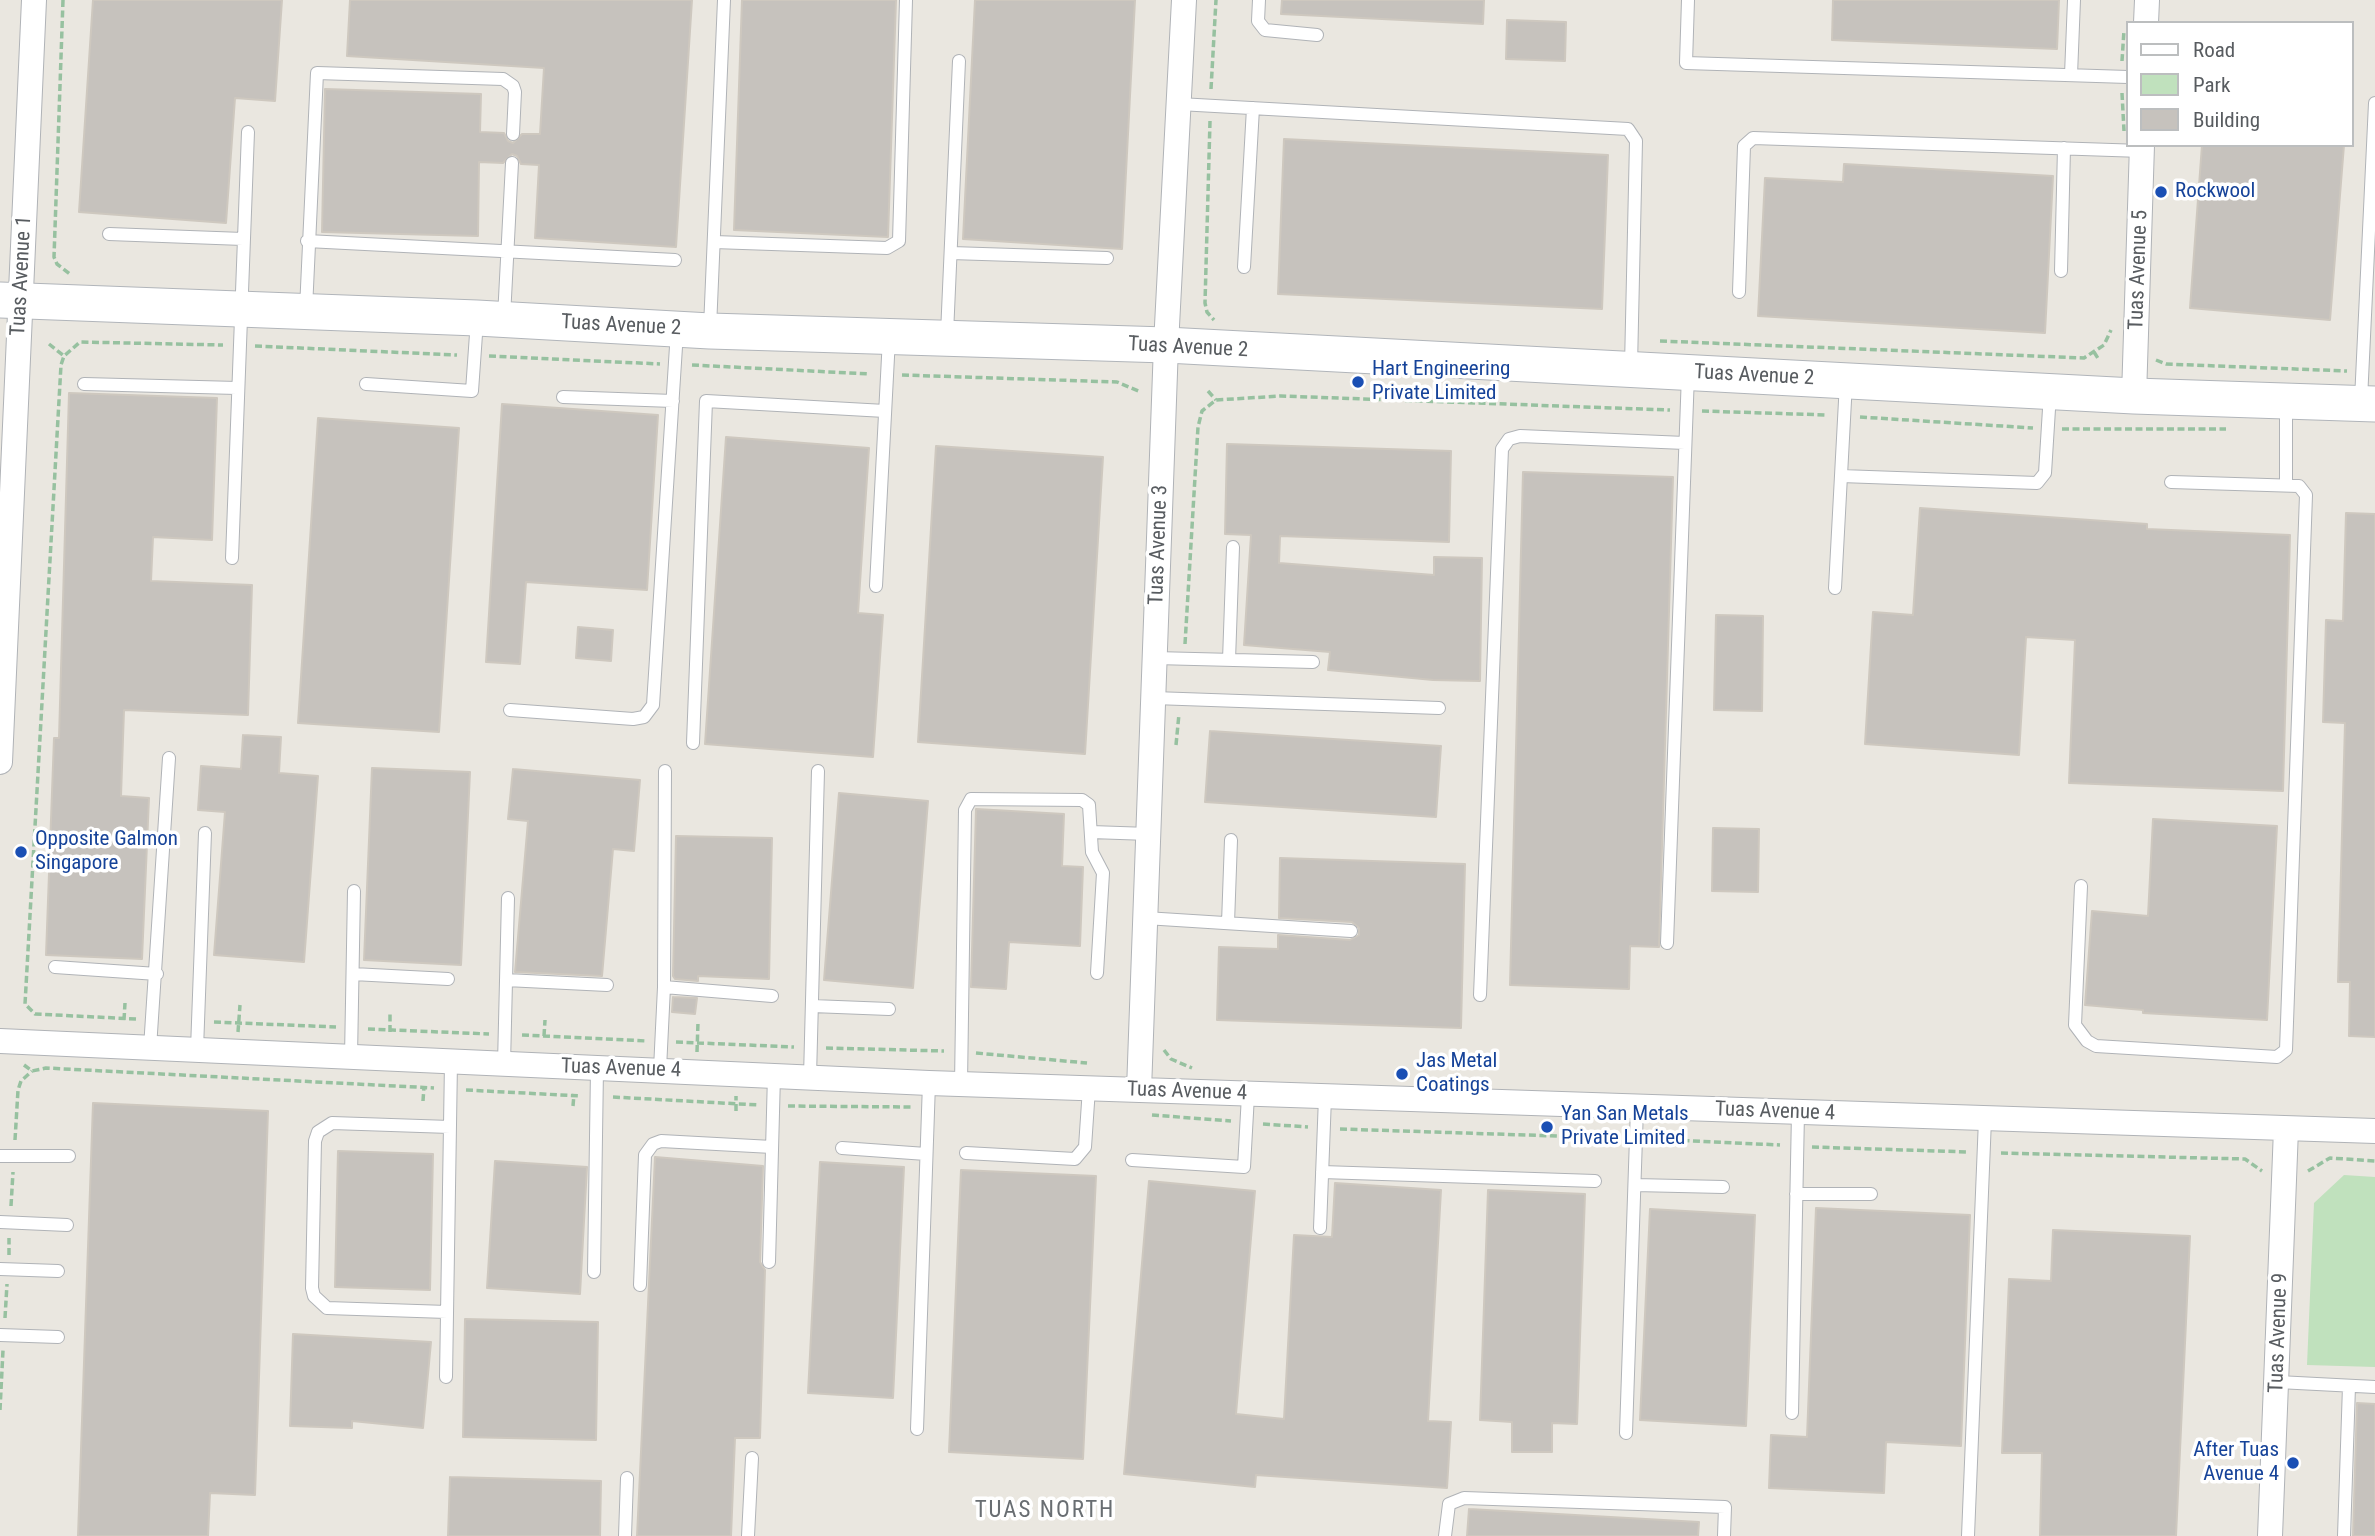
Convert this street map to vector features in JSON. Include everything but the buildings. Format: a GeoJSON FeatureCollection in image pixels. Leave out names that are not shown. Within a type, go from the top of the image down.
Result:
{"type":"FeatureCollection","features":[{"type":"Feature","properties":{"kind":"street","name":"Tuas Avenue 1"},"geometry":{"type":"LineString","coordinates":[[0,762],[10,301],[34,0]]}},
{"type":"Feature","properties":{"kind":"street","name":"Tuas Avenue 3"},"geometry":{"type":"LineString","coordinates":[[1140,1102],[1166,345],[1184,0]]}},
{"type":"Feature","properties":{"kind":"street"},"geometry":{"type":"LineString","coordinates":[[2136,21],[2147,0]]}},
{"type":"Feature","properties":{"kind":"street","name":"Tuas Avenue 5"},"geometry":{"type":"LineString","coordinates":[[2134,396],[2136,149]]}},
{"type":"Feature","properties":{"kind":"street","name":"Tuas Avenue 2"},"geometry":{"type":"LineString","coordinates":[[10,301],[889,337],[1632,355],[1688,373],[2134,396],[2286,401],[2366,393]]}},
{"type":"Feature","properties":{"kind":"street","name":"Tuas Avenue 4"},"geometry":{"type":"LineString","coordinates":[[11,1042],[1089,1088],[1140,1102],[1248,1095],[2375,1131]]}},
{"type":"Feature","properties":{"kind":"street","name":"Tuas Avenue 9"},"geometry":{"type":"LineString","coordinates":[[2270,1536],[2286,1129]]}},
{"type":"Feature","properties":{"kind":"lane"},"geometry":{"type":"LineString","coordinates":[[510,709],[633,719],[644,717],[653,705],[675,365],[694,330],[714,242],[724,0]]}},
{"type":"Feature","properties":{"kind":"lane"},"geometry":{"type":"LineString","coordinates":[[714,242],[887,248],[899,241],[906,0]]}},
{"type":"Feature","properties":{"kind":"lane"},"geometry":{"type":"LineString","coordinates":[[1259,0],[1258,21],[1265,30],[1317,35]]}},
{"type":"Feature","properties":{"kind":"lane"},"geometry":{"type":"LineString","coordinates":[[1688,0],[1686,63],[2125,77]]}},
{"type":"Feature","properties":{"kind":"lane"},"geometry":{"type":"LineString","coordinates":[[2071,75],[2074,0]]}},
{"type":"Feature","properties":{"kind":"lane"},"geometry":{"type":"LineString","coordinates":[[947,338],[959,61]]}},
{"type":"Feature","properties":{"kind":"lane"},"geometry":{"type":"LineString","coordinates":[[306,313],[307,241],[317,73],[503,79],[513,86],[515,92],[513,134]]}},
{"type":"Feature","properties":{"kind":"lane"},"geometry":{"type":"LineString","coordinates":[[2366,393],[2375,103]]}},
{"type":"Feature","properties":{"kind":"lane"},"geometry":{"type":"LineString","coordinates":[[1179,104],[1628,129],[1636,141],[1632,355]]}},
{"type":"Feature","properties":{"kind":"lane"},"geometry":{"type":"LineString","coordinates":[[1244,267],[1253,108]]}},
{"type":"Feature","properties":{"kind":"lane"},"geometry":{"type":"LineString","coordinates":[[232,558],[248,132]]}},
{"type":"Feature","properties":{"kind":"lane"},"geometry":{"type":"LineString","coordinates":[[1740,292],[1744,146],[1754,138],[2136,149]]}},
{"type":"Feature","properties":{"kind":"lane"},"geometry":{"type":"LineString","coordinates":[[2061,271],[2064,148]]}},
{"type":"Feature","properties":{"kind":"lane"},"geometry":{"type":"LineString","coordinates":[[366,384],[472,391],[475,356],[490,319],[507,251],[512,163]]}},
{"type":"Feature","properties":{"kind":"lane"},"geometry":{"type":"LineString","coordinates":[[109,234],[243,239]]}},
{"type":"Feature","properties":{"kind":"lane"},"geometry":{"type":"LineString","coordinates":[[307,241],[675,260]]}},
{"type":"Feature","properties":{"kind":"lane"},"geometry":{"type":"LineString","coordinates":[[951,253],[1107,258]]}},
{"type":"Feature","properties":{"kind":"lane"},"geometry":{"type":"LineString","coordinates":[[876,586],[889,337]]}},
{"type":"Feature","properties":{"kind":"lane"},"geometry":{"type":"LineString","coordinates":[[1667,943],[1688,373]]}},
{"type":"Feature","properties":{"kind":"lane"},"geometry":{"type":"LineString","coordinates":[[1835,588],[1846,381]]}},
{"type":"Feature","properties":{"kind":"lane"},"geometry":{"type":"LineString","coordinates":[[84,384],[237,388]]}},
{"type":"Feature","properties":{"kind":"lane"},"geometry":{"type":"LineString","coordinates":[[1841,477],[2031,484],[2042,480],[2045,473],[2050,391]]}},
{"type":"Feature","properties":{"kind":"lane"},"geometry":{"type":"LineString","coordinates":[[563,397],[673,401]]}},
{"type":"Feature","properties":{"kind":"lane"},"geometry":{"type":"LineString","coordinates":[[693,743],[706,401],[885,411]]}},
{"type":"Feature","properties":{"kind":"lane"},"geometry":{"type":"LineString","coordinates":[[2286,401],[2286,485]]}},
{"type":"Feature","properties":{"kind":"lane"},"geometry":{"type":"LineString","coordinates":[[1480,995],[1502,449],[1508,439],[1520,436],[1685,443]]}},
{"type":"Feature","properties":{"kind":"lane"},"geometry":{"type":"LineString","coordinates":[[2081,886],[2075,1025],[2087,1041],[2096,1046],[2277,1057],[2286,1050],[2307,500],[2299,486],[2171,482]]}},
{"type":"Feature","properties":{"kind":"lane"},"geometry":{"type":"LineString","coordinates":[[1229,660],[1233,547]]}},
{"type":"Feature","properties":{"kind":"lane"},"geometry":{"type":"LineString","coordinates":[[1155,657],[1314,662]]}},
{"type":"Feature","properties":{"kind":"lane"},"geometry":{"type":"LineString","coordinates":[[1154,698],[1439,708]]}},
{"type":"Feature","properties":{"kind":"lane"},"geometry":{"type":"LineString","coordinates":[[150,1048],[157,974],[169,758]]}},
{"type":"Feature","properties":{"kind":"lane"},"geometry":{"type":"LineString","coordinates":[[660,1069],[664,987],[665,771]]}},
{"type":"Feature","properties":{"kind":"lane"},"geometry":{"type":"LineString","coordinates":[[810,1077],[818,771]]}},
{"type":"Feature","properties":{"kind":"lane"},"geometry":{"type":"LineString","coordinates":[[961,1084],[967,803],[979,797],[1082,800],[1091,809],[1092,852],[1103,873],[1097,972]]}},
{"type":"Feature","properties":{"kind":"lane"},"geometry":{"type":"LineString","coordinates":[[1091,832],[1149,834]]}},
{"type":"Feature","properties":{"kind":"lane"},"geometry":{"type":"LineString","coordinates":[[197,1049],[205,833]]}},
{"type":"Feature","properties":{"kind":"lane"},"geometry":{"type":"LineString","coordinates":[[1228,923],[1231,840]]}},
{"type":"Feature","properties":{"kind":"lane"},"geometry":{"type":"LineString","coordinates":[[351,1057],[354,891]]}},
{"type":"Feature","properties":{"kind":"lane"},"geometry":{"type":"LineString","coordinates":[[504,1064],[508,898]]}},
{"type":"Feature","properties":{"kind":"lane"},"geometry":{"type":"LineString","coordinates":[[1146,918],[1351,931]]}},
{"type":"Feature","properties":{"kind":"lane"},"geometry":{"type":"LineString","coordinates":[[55,967],[157,974]]}},
{"type":"Feature","properties":{"kind":"lane"},"geometry":{"type":"LineString","coordinates":[[353,974],[449,979]]}},
{"type":"Feature","properties":{"kind":"lane"},"geometry":{"type":"LineString","coordinates":[[506,980],[607,985]]}},
{"type":"Feature","properties":{"kind":"lane"},"geometry":{"type":"LineString","coordinates":[[664,987],[772,996]]}},
{"type":"Feature","properties":{"kind":"lane"},"geometry":{"type":"LineString","coordinates":[[811,1006],[889,1009]]}},
{"type":"Feature","properties":{"kind":"lane"},"geometry":{"type":"LineString","coordinates":[[446,1377],[452,1062]]}},
{"type":"Feature","properties":{"kind":"lane"},"geometry":{"type":"LineString","coordinates":[[594,1272],[597,1069]]}},
{"type":"Feature","properties":{"kind":"lane"},"geometry":{"type":"LineString","coordinates":[[769,1262],[774,1075]]}},
{"type":"Feature","properties":{"kind":"lane"},"geometry":{"type":"LineString","coordinates":[[917,1429],[929,1083]]}},
{"type":"Feature","properties":{"kind":"lane"},"geometry":{"type":"LineString","coordinates":[[966,1153],[1075,1159],[1086,1147],[1089,1088]]}},
{"type":"Feature","properties":{"kind":"lane"},"geometry":{"type":"LineString","coordinates":[[1132,1160],[1244,1167],[1248,1095]]}},
{"type":"Feature","properties":{"kind":"lane"},"geometry":{"type":"LineString","coordinates":[[1320,1228],[1325,1097]]}},
{"type":"Feature","properties":{"kind":"lane"},"geometry":{"type":"LineString","coordinates":[[1626,1433],[1637,1108]]}},
{"type":"Feature","properties":{"kind":"lane"},"geometry":{"type":"LineString","coordinates":[[1792,1413],[1798,1113]]}},
{"type":"Feature","properties":{"kind":"lane"},"geometry":{"type":"LineString","coordinates":[[1968,1536],[1985,1119]]}},
{"type":"Feature","properties":{"kind":"lane"},"geometry":{"type":"LineString","coordinates":[[447,1312],[327,1308],[314,1296],[312,1274],[315,1141],[318,1132],[332,1124],[450,1127]]}},
{"type":"Feature","properties":{"kind":"lane"},"geometry":{"type":"LineString","coordinates":[[640,1284],[645,1156],[653,1144],[661,1141],[772,1147]]}},
{"type":"Feature","properties":{"kind":"lane"},"geometry":{"type":"LineString","coordinates":[[842,1148],[926,1154]]}},
{"type":"Feature","properties":{"kind":"lane"},"geometry":{"type":"LineString","coordinates":[[0,1156],[69,1156]]}},
{"type":"Feature","properties":{"kind":"lane"},"geometry":{"type":"LineString","coordinates":[[1322,1172],[1595,1181]]}},
{"type":"Feature","properties":{"kind":"lane"},"geometry":{"type":"LineString","coordinates":[[1635,1185],[1723,1187]]}},
{"type":"Feature","properties":{"kind":"lane"},"geometry":{"type":"LineString","coordinates":[[1796,1194],[1871,1194]]}},
{"type":"Feature","properties":{"kind":"lane"},"geometry":{"type":"LineString","coordinates":[[0,1222],[66,1225]]}},
{"type":"Feature","properties":{"kind":"lane"},"geometry":{"type":"LineString","coordinates":[[0,1269],[58,1271]]}},
{"type":"Feature","properties":{"kind":"lane"},"geometry":{"type":"LineString","coordinates":[[0,1335],[58,1337]]}},
{"type":"Feature","properties":{"kind":"lane"},"geometry":{"type":"LineString","coordinates":[[2278,1382],[2375,1387]]}},
{"type":"Feature","properties":{"kind":"lane"},"geometry":{"type":"LineString","coordinates":[[2344,1536],[2349,1386]]}},
{"type":"Feature","properties":{"kind":"lane"},"geometry":{"type":"LineString","coordinates":[[748,1536],[752,1458]]}},
{"type":"Feature","properties":{"kind":"lane"},"geometry":{"type":"LineString","coordinates":[[625,1536],[627,1478]]}},
{"type":"Feature","properties":{"kind":"lane"},"geometry":{"type":"LineString","coordinates":[[1445,1536],[1450,1504],[1464,1498],[1725,1507],[1724,1536]]}},
{"type":"Feature","properties":{"kind":"path"},"geometry":{"type":"LineString","coordinates":[[1216,0],[1210,106],[1205,303],[1207,312],[1219,324]]}},
{"type":"Feature","properties":{"kind":"path"},"geometry":{"type":"LineString","coordinates":[[52,267],[57,264]]}},
{"type":"Feature","properties":{"kind":"path"},"geometry":{"type":"LineString","coordinates":[[1632,355],[2084,359],[2104,345],[2111,333],[2112,320]]}},
{"type":"Feature","properties":{"kind":"path"},"geometry":{"type":"LineString","coordinates":[[153,1020],[35,1014],[25,1004],[50,519],[64,356],[80,342],[239,346],[1117,383],[1145,395]]}},
{"type":"Feature","properties":{"kind":"path"},"geometry":{"type":"LineString","coordinates":[[49,344],[64,356]]}},
{"type":"Feature","properties":{"kind":"path"},"geometry":{"type":"LineString","coordinates":[[2094,352],[2099,360]]}},
{"type":"Feature","properties":{"kind":"path"},"geometry":{"type":"LineString","coordinates":[[2155,355],[2157,361],[2166,364],[2366,393]]}},
{"type":"Feature","properties":{"kind":"path"},"geometry":{"type":"LineString","coordinates":[[1208,391],[1216,400]]}},
{"type":"Feature","properties":{"kind":"path"},"geometry":{"type":"LineString","coordinates":[[1184,660],[1198,427],[1202,411],[1216,400],[1282,396],[1844,416],[2048,429],[2232,429]]}},
{"type":"Feature","properties":{"kind":"path"},"geometry":{"type":"LineString","coordinates":[[1176,754],[1180,699]]}},
{"type":"Feature","properties":{"kind":"path"},"geometry":{"type":"LineString","coordinates":[[29,1010],[22,1018],[11,1042],[23,1064],[32,1071],[46,1068],[773,1105],[928,1107]]}},
{"type":"Feature","properties":{"kind":"path"},"geometry":{"type":"LineString","coordinates":[[198,1022],[961,1052],[1093,1064]]}},
{"type":"Feature","properties":{"kind":"path"},"geometry":{"type":"LineString","coordinates":[[697,1072],[698,1022]]}},
{"type":"Feature","properties":{"kind":"path"},"geometry":{"type":"LineString","coordinates":[[1164,1049],[1171,1059],[1200,1072]]}},
{"type":"Feature","properties":{"kind":"path"},"geometry":{"type":"LineString","coordinates":[[1140,1102],[1246,1122],[1324,1129],[2245,1159],[2260,1168]]}},
{"type":"Feature","properties":{"kind":"path"},"geometry":{"type":"LineString","coordinates":[[2305,1176],[2311,1168],[2330,1158],[2375,1161]]}},
{"type":"Feature","properties":{"kind":"green space"},"geometry":{"type":"Polygon","coordinates":[[[2344,1175],[2375,1177],[2375,1367],[2307,1365],[2314,1203],[2344,1175]]]}},
{"type":"Feature","properties":{"kind":"place","name":"Rockwool"},"geometry":{"type":"Point","coordinates":[2161,192]}},
{"type":"Feature","properties":{"kind":"place","name":"Hart Engineering Private Limited"},"geometry":{"type":"Point","coordinates":[1358,382]}},
{"type":"Feature","properties":{"kind":"place","name":"Opposite Galmon Singapore"},"geometry":{"type":"Point","coordinates":[21,852]}},
{"type":"Feature","properties":{"kind":"place","name":"Jas Metal Coatings"},"geometry":{"type":"Point","coordinates":[1402,1074]}},
{"type":"Feature","properties":{"kind":"place","name":"Yan San Metals Private Limited"},"geometry":{"type":"Point","coordinates":[1547,1127]}},
{"type":"Feature","properties":{"kind":"place","name":"After Tuas Avenue 4"},"geometry":{"type":"Point","coordinates":[2293,1463]}},
{"type":"Feature","properties":{"kind":"district","name":"TUAS NORTH"},"geometry":{"type":"Point","coordinates":[1045,1511]}}]}
